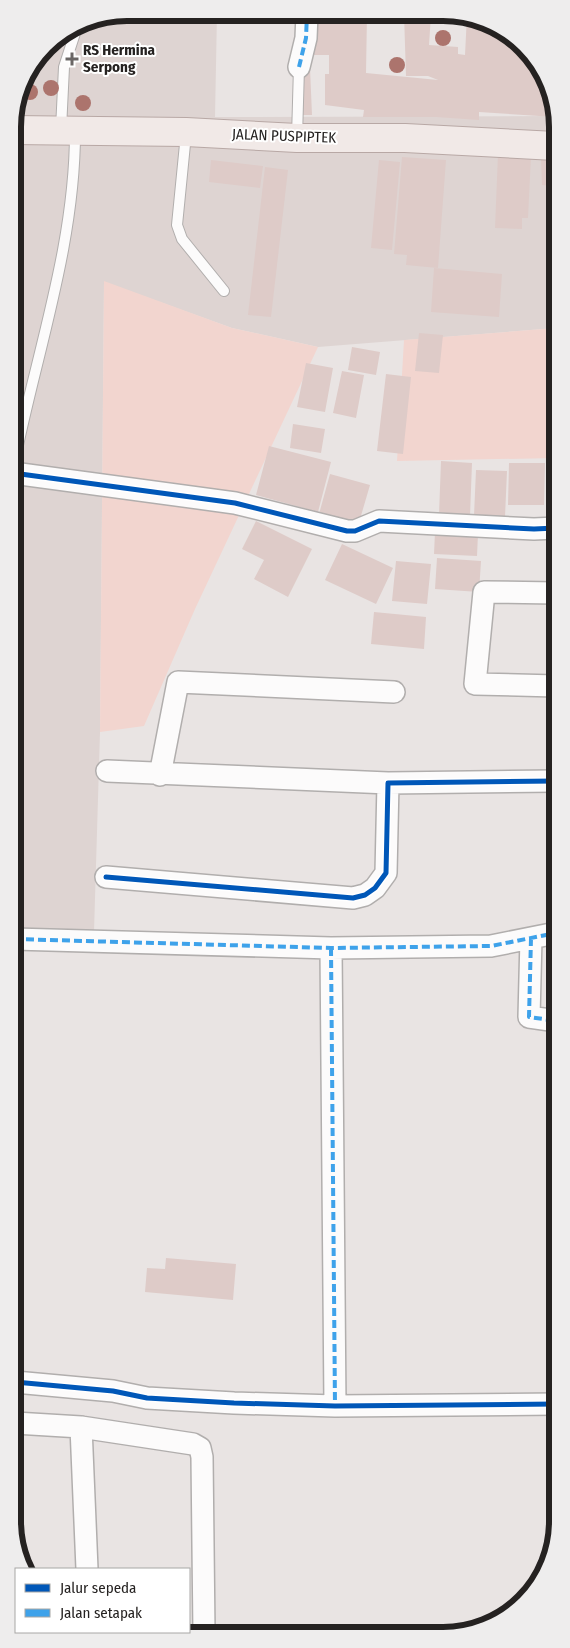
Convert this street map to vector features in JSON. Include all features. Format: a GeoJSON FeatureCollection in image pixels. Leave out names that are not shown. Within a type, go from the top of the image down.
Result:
{"type":"FeatureCollection","features":[{"type":"Feature","properties":{"kind":"main road","name":"JALAN PUSPIPTEK"},"geometry":{"type":"LineString","coordinates":[[21,127],[186,132],[297,138],[405,138],[549,146]]}},
{"type":"Feature","properties":{"kind":"main road"},"geometry":{"type":"LineString","coordinates":[[405,138],[549,127]]}},
{"type":"Feature","properties":{"kind":"street"},"geometry":{"type":"LineString","coordinates":[[299,67],[306,38],[307,21]]}},
{"type":"Feature","properties":{"kind":"street"},"geometry":{"type":"LineString","coordinates":[[21,475],[235,504],[346,531],[355,531],[379,521],[549,528]]}},
{"type":"Feature","properties":{"kind":"street"},"geometry":{"type":"LineString","coordinates":[[549,593],[484,592],[475,684],[549,686]]}},
{"type":"Feature","properties":{"kind":"street"},"geometry":{"type":"LineString","coordinates":[[160,775],[178,682],[394,692]]}},
{"type":"Feature","properties":{"kind":"street"},"geometry":{"type":"LineString","coordinates":[[107,771],[160,775],[388,783],[549,781]]}},
{"type":"Feature","properties":{"kind":"street"},"geometry":{"type":"LineString","coordinates":[[106,876],[353,898],[365,895],[375,888],[386,873],[388,783]]}},
{"type":"Feature","properties":{"kind":"street"},"geometry":{"type":"LineString","coordinates":[[21,939],[331,948],[491,946],[549,934]]}},
{"type":"Feature","properties":{"kind":"street"},"geometry":{"type":"LineString","coordinates":[[531,938],[528,1017],[549,1020]]}},
{"type":"Feature","properties":{"kind":"street"},"geometry":{"type":"LineString","coordinates":[[331,948],[335,1406]]}},
{"type":"Feature","properties":{"kind":"street"},"geometry":{"type":"LineString","coordinates":[[21,1383],[113,1391],[147,1398],[335,1406],[549,1404]]}},
{"type":"Feature","properties":{"kind":"street"},"geometry":{"type":"LineString","coordinates":[[21,1423],[81,1427],[193,1444],[200,1448],[202,1457],[204,1627]]}},
{"type":"Feature","properties":{"kind":"street"},"geometry":{"type":"LineString","coordinates":[[81,1427],[87,1568]]}},
{"type":"Feature","properties":{"kind":"lane"},"geometry":{"type":"LineString","coordinates":[[21,434],[66,238],[75,170],[68,130],[64,67],[74,35]]}},
{"type":"Feature","properties":{"kind":"lane"},"geometry":{"type":"LineString","coordinates":[[297,138],[299,67]]}},
{"type":"Feature","properties":{"kind":"lane"},"geometry":{"type":"LineString","coordinates":[[186,132],[176,210],[177,225],[182,239],[224,291]]}},
{"type":"Feature","properties":{"kind":"shaded area"},"geometry":{"type":"Polygon","coordinates":[[[120,21],[217,21],[215,117],[548,116],[549,329],[318,347],[232,328],[104,282],[100,732],[94,932],[21,930],[21,120],[25,99],[32,80],[39,68],[57,47],[86,29],[120,21]]]}},
{"type":"Feature","properties":{"kind":"shaded area"},"geometry":{"type":"Polygon","coordinates":[[[104,281],[232,328],[318,347],[195,609],[144,726],[100,732],[104,281]]]}},
{"type":"Feature","properties":{"kind":"shaded area"},"geometry":{"type":"Polygon","coordinates":[[[549,329],[549,458],[397,461],[404,340],[549,329]]]}},
{"type":"Feature","properties":{"kind":"building"},"geometry":{"type":"Polygon","coordinates":[[[311,21],[367,21],[366,73],[438,80],[428,76],[406,76],[404,21],[431,21],[429,45],[458,47],[458,54],[465,55],[467,24],[496,35],[518,52],[535,74],[541,86],[548,117],[479,112],[479,120],[436,117],[363,117],[364,110],[325,105],[325,74],[329,74],[329,55],[311,55],[311,21]]]}},
{"type":"Feature","properties":{"kind":"building"},"geometry":{"type":"Polygon","coordinates":[[[301,67],[310,68],[312,115],[301,115],[301,67]]]}},
{"type":"Feature","properties":{"kind":"building"},"geometry":{"type":"Polygon","coordinates":[[[498,154],[531,156],[528,218],[522,218],[522,229],[495,228],[498,154]]]}},
{"type":"Feature","properties":{"kind":"building"},"geometry":{"type":"Polygon","coordinates":[[[402,157],[446,160],[438,268],[406,265],[407,255],[394,254],[402,157]]]}},
{"type":"Feature","properties":{"kind":"building"},"geometry":{"type":"Polygon","coordinates":[[[541,157],[549,158],[549,186],[542,185],[541,157]]]}},
{"type":"Feature","properties":{"kind":"building"},"geometry":{"type":"Polygon","coordinates":[[[211,160],[263,166],[260,188],[209,182],[211,160]]]}},
{"type":"Feature","properties":{"kind":"building"},"geometry":{"type":"Polygon","coordinates":[[[379,160],[400,162],[392,250],[371,248],[379,160]]]}},
{"type":"Feature","properties":{"kind":"building"},"geometry":{"type":"Polygon","coordinates":[[[265,167],[288,170],[271,317],[248,315],[265,167]]]}},
{"type":"Feature","properties":{"kind":"building"},"geometry":{"type":"Polygon","coordinates":[[[434,268],[502,274],[499,317],[431,312],[434,268]]]}},
{"type":"Feature","properties":{"kind":"building"},"geometry":{"type":"Polygon","coordinates":[[[419,333],[443,335],[439,373],[415,371],[419,333]]]}},
{"type":"Feature","properties":{"kind":"building"},"geometry":{"type":"Polygon","coordinates":[[[352,347],[380,352],[376,375],[348,370],[352,347]]]}},
{"type":"Feature","properties":{"kind":"building"},"geometry":{"type":"Polygon","coordinates":[[[306,363],[333,368],[325,412],[297,407],[306,363]]]}},
{"type":"Feature","properties":{"kind":"building"},"geometry":{"type":"Polygon","coordinates":[[[342,371],[364,375],[356,418],[333,413],[342,371]]]}},
{"type":"Feature","properties":{"kind":"building"},"geometry":{"type":"Polygon","coordinates":[[[386,374],[411,377],[403,454],[377,451],[386,374]]]}},
{"type":"Feature","properties":{"kind":"building"},"geometry":{"type":"Polygon","coordinates":[[[293,424],[325,429],[321,453],[290,448],[293,424]]]}},
{"type":"Feature","properties":{"kind":"building"},"geometry":{"type":"Polygon","coordinates":[[[269,446],[331,462],[318,512],[256,495],[269,446]]]}},
{"type":"Feature","properties":{"kind":"building"},"geometry":{"type":"Polygon","coordinates":[[[441,461],[472,463],[470,516],[439,515],[441,461]]]}},
{"type":"Feature","properties":{"kind":"building"},"geometry":{"type":"Polygon","coordinates":[[[548,461],[549,461],[549,495],[548,461]]]}},
{"type":"Feature","properties":{"kind":"building"},"geometry":{"type":"Polygon","coordinates":[[[509,463],[545,463],[544,505],[508,505],[509,463]]]}},
{"type":"Feature","properties":{"kind":"building"},"geometry":{"type":"Polygon","coordinates":[[[476,470],[507,471],[505,517],[474,516],[476,470]]]}},
{"type":"Feature","properties":{"kind":"building"},"geometry":{"type":"Polygon","coordinates":[[[330,474],[370,485],[358,526],[319,514],[330,474]]]}},
{"type":"Feature","properties":{"kind":"building"},"geometry":{"type":"Polygon","coordinates":[[[256,521],[312,549],[288,597],[254,579],[264,560],[242,549],[256,521]]]}},
{"type":"Feature","properties":{"kind":"building"},"geometry":{"type":"Polygon","coordinates":[[[435,532],[478,534],[477,556],[434,554],[435,532]]]}},
{"type":"Feature","properties":{"kind":"building"},"geometry":{"type":"Polygon","coordinates":[[[342,544],[393,568],[376,604],[325,580],[342,544]]]}},
{"type":"Feature","properties":{"kind":"building"},"geometry":{"type":"Polygon","coordinates":[[[437,558],[481,561],[479,592],[435,589],[437,558]]]}},
{"type":"Feature","properties":{"kind":"building"},"geometry":{"type":"Polygon","coordinates":[[[396,561],[431,564],[427,604],[392,601],[396,561]]]}},
{"type":"Feature","properties":{"kind":"building"},"geometry":{"type":"Polygon","coordinates":[[[374,612],[426,617],[424,649],[371,644],[374,612]]]}},
{"type":"Feature","properties":{"kind":"building"},"geometry":{"type":"Polygon","coordinates":[[[166,1258],[236,1264],[233,1300],[145,1292],[147,1268],[165,1269],[166,1258]]]}},
{"type":"Feature","properties":{"kind":"marked path"},"geometry":{"type":"LineString","coordinates":[[299,67],[306,38],[307,21]]}},
{"type":"Feature","properties":{"kind":"marked path"},"geometry":{"type":"LineString","coordinates":[[21,939],[331,948],[491,946],[549,934]]}},
{"type":"Feature","properties":{"kind":"marked path"},"geometry":{"type":"LineString","coordinates":[[531,938],[529,1017],[549,1020]]}},
{"type":"Feature","properties":{"kind":"marked path"},"geometry":{"type":"LineString","coordinates":[[331,948],[335,1406]]}},
{"type":"Feature","properties":{"kind":"cycle path"},"geometry":{"type":"LineString","coordinates":[[21,474],[235,503],[347,531],[355,531],[379,521],[549,528]]}},
{"type":"Feature","properties":{"kind":"cycle path"},"geometry":{"type":"LineString","coordinates":[[106,877],[353,898],[365,895],[375,888],[386,873],[388,783],[549,781]]}},
{"type":"Feature","properties":{"kind":"cycle path"},"geometry":{"type":"LineString","coordinates":[[21,1383],[113,1391],[147,1398],[234,1403],[335,1406],[549,1404]]}},
{"type":"Feature","properties":{"kind":"place","name":"RS Hermina Serpong"},"geometry":{"type":"Point","coordinates":[72,59]}}]}
